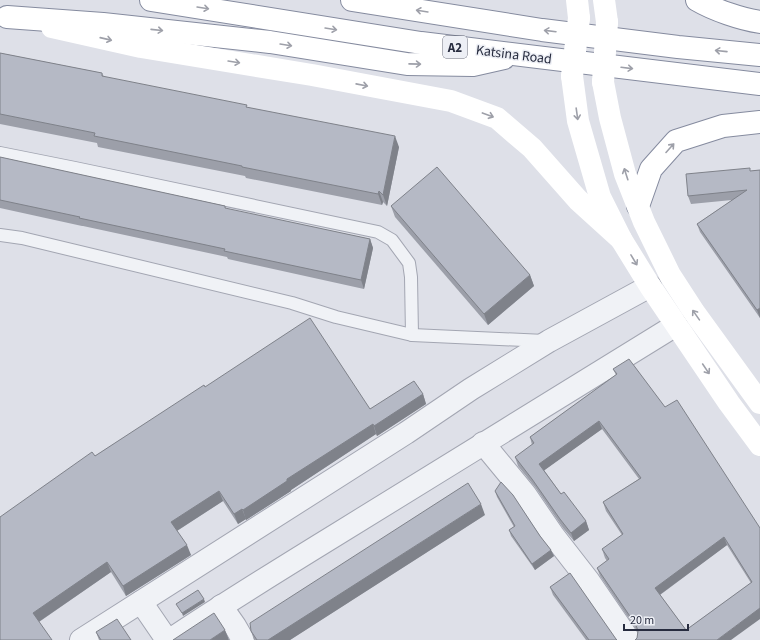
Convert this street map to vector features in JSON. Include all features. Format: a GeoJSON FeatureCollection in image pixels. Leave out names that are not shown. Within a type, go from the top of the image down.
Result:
{"type":"FeatureCollection","features":[{"type":"Feature","properties":{"kind":"main road","name":"Katsina Road"},"geometry":{"type":"LineString","coordinates":[[151,0],[421,43],[760,84]]}},
{"type":"Feature","properties":{"kind":"main road","name":"Katsina Road"},"geometry":{"type":"LineString","coordinates":[[352,0],[542,30],[678,47],[760,55]]}},
{"type":"Feature","properties":{"kind":"main road"},"geometry":{"type":"LineString","coordinates":[[604,0],[607,22],[603,82],[610,118],[626,174],[644,222],[670,275],[694,312],[760,403]]}},
{"type":"Feature","properties":{"kind":"main road"},"geometry":{"type":"LineString","coordinates":[[697,0],[747,20],[760,22]]}},
{"type":"Feature","properties":{"kind":"main road"},"geometry":{"type":"LineString","coordinates":[[578,9],[572,76],[578,121],[600,197],[621,239],[650,286],[729,403],[760,445]]}},
{"type":"Feature","properties":{"kind":"main road"},"geometry":{"type":"LineString","coordinates":[[3,16],[103,24],[270,42],[406,64],[473,65],[518,55]]}},
{"type":"Feature","properties":{"kind":"main road"},"geometry":{"type":"LineString","coordinates":[[3,16],[141,47],[312,75],[451,101],[497,118],[532,148],[578,200],[621,239]]}},
{"type":"Feature","properties":{"kind":"main road"},"geometry":{"type":"LineString","coordinates":[[638,206],[651,169],[676,141],[723,126],[760,122]]}},
{"type":"Feature","properties":{"kind":"street"},"geometry":{"type":"LineString","coordinates":[[81,640],[393,441],[471,389],[549,341],[650,286]]}},
{"type":"Feature","properties":{"kind":"street"},"geometry":{"type":"LineString","coordinates":[[141,602],[168,640],[483,443],[676,325]]}},
{"type":"Feature","properties":{"kind":"street"},"geometry":{"type":"LineString","coordinates":[[483,443],[525,494],[553,535],[588,580],[629,640]]}},
{"type":"Feature","properties":{"kind":"street"},"geometry":{"type":"LineString","coordinates":[[221,606],[243,640]]}},
{"type":"Feature","properties":{"kind":"lane"},"geometry":{"type":"LineString","coordinates":[[0,153],[83,169],[378,232],[392,240],[409,263],[412,277],[412,335]]}},
{"type":"Feature","properties":{"kind":"lane"},"geometry":{"type":"LineString","coordinates":[[0,235],[22,238],[292,303],[336,317],[412,335],[549,341]]}},
{"type":"Feature","properties":{"kind":"building"},"geometry":{"type":"Polygon","coordinates":[[[0,53],[102,73],[102,76],[247,105],[246,107],[395,136],[383,195],[379,191],[378,194],[242,167],[94,136],[95,133],[0,114],[0,53]]]}},
{"type":"Feature","properties":{"kind":"building"},"geometry":{"type":"Polygon","coordinates":[[[0,157],[370,239],[361,280],[224,251],[225,249],[0,200],[0,157]]]}},
{"type":"Feature","properties":{"kind":"building"},"geometry":{"type":"Polygon","coordinates":[[[437,167],[530,275],[484,314],[391,206],[437,167]]]}},
{"type":"Feature","properties":{"kind":"building"},"geometry":{"type":"Polygon","coordinates":[[[750,168],[750,171],[760,170],[760,308],[757,310],[697,224],[747,190],[688,196],[686,174],[750,168]]]}},
{"type":"Feature","properties":{"kind":"building"},"geometry":{"type":"Polygon","coordinates":[[[310,318],[370,409],[414,381],[423,394],[287,479],[287,481],[243,510],[242,509],[234,514],[219,491],[171,522],[187,545],[123,586],[107,562],[33,613],[52,640],[0,640],[0,517],[92,452],[95,456],[204,385],[205,387],[310,318]]]}},
{"type":"Feature","properties":{"kind":"building"},"geometry":{"type":"Polygon","coordinates":[[[629,359],[665,407],[677,400],[760,528],[760,608],[717,640],[635,640],[637,638],[638,631],[636,625],[597,568],[609,559],[602,549],[623,534],[603,502],[641,478],[599,421],[539,464],[561,494],[564,492],[586,521],[571,533],[515,457],[534,443],[530,437],[617,374],[613,369],[629,359]],[[724,537],[655,588],[686,630],[752,582],[724,537]]]}},
{"type":"Feature","properties":{"kind":"building"},"geometry":{"type":"Polygon","coordinates":[[[501,482],[513,495],[551,550],[532,564],[509,530],[515,526],[495,491],[501,482]]]}},
{"type":"Feature","properties":{"kind":"building"},"geometry":{"type":"Polygon","coordinates":[[[468,483],[481,504],[268,640],[257,640],[251,631],[250,623],[468,483]]]}},
{"type":"Feature","properties":{"kind":"building"},"geometry":{"type":"Polygon","coordinates":[[[570,573],[617,640],[589,640],[550,587],[570,573]]]}},
{"type":"Feature","properties":{"kind":"building"},"geometry":{"type":"Polygon","coordinates":[[[198,590],[204,599],[182,613],[176,604],[198,590]]]}},
{"type":"Feature","properties":{"kind":"building"},"geometry":{"type":"Polygon","coordinates":[[[214,613],[225,630],[210,640],[173,640],[214,613]]]}},
{"type":"Feature","properties":{"kind":"building"},"geometry":{"type":"Polygon","coordinates":[[[117,619],[131,640],[101,640],[96,632],[117,619]]]}}]}
